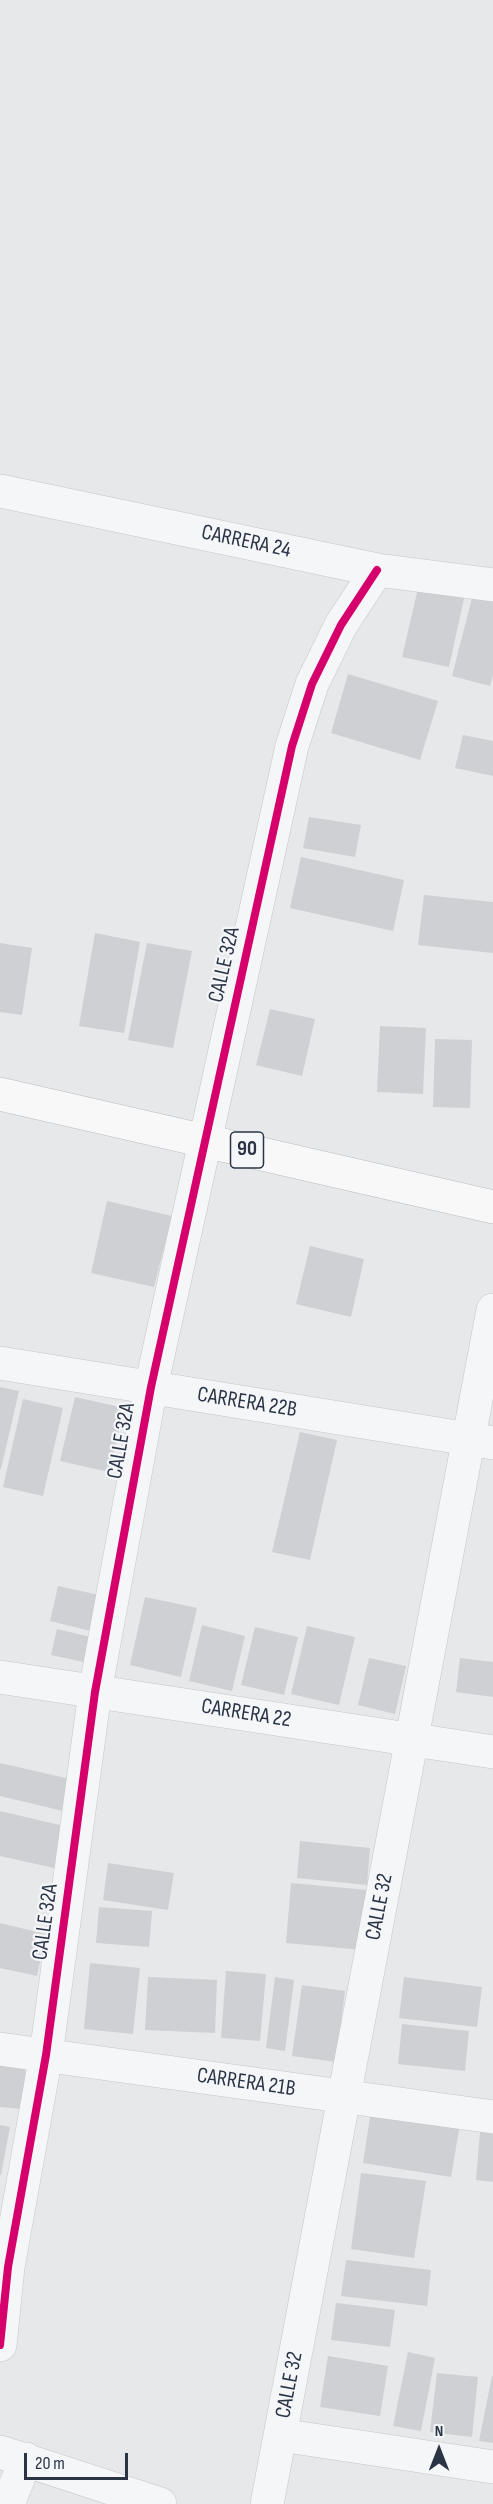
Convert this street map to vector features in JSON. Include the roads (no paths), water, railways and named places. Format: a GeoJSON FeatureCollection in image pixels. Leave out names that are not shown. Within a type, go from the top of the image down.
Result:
{"type":"FeatureCollection","features":[{"type":"Feature","properties":{"kind":"highway","name":"90"},"geometry":{"type":"LineString","coordinates":[[0,1094],[493,1207]]}},
{"type":"Feature","properties":{"kind":"street","name":"CARRERA 24"},"geometry":{"type":"LineString","coordinates":[[0,490],[377,570],[493,585]]}},
{"type":"Feature","properties":{"kind":"street","name":"CALLE 32A"},"geometry":{"type":"LineString","coordinates":[[0,2345],[8,2267],[46,2055],[95,1692],[150,1388],[292,746],[312,684],[341,625],[377,570]]}},
{"type":"Feature","properties":{"kind":"street","name":"CALLE 32"},"geometry":{"type":"LineString","coordinates":[[267,2504],[412,1739],[481,1441],[493,1310]]}},
{"type":"Feature","properties":{"kind":"street","name":"CARRERA 22B"},"geometry":{"type":"LineString","coordinates":[[0,1363],[481,1441]]}},
{"type":"Feature","properties":{"kind":"street","name":"CARRERA 22"},"geometry":{"type":"LineString","coordinates":[[0,1677],[493,1752]]}},
{"type":"Feature","properties":{"kind":"street","name":"CARRERA 21B"},"geometry":{"type":"LineString","coordinates":[[0,2049],[493,2117]]}},
{"type":"Feature","properties":{"kind":"street"},"geometry":{"type":"LineString","coordinates":[[280,2435],[493,2467]]}},
{"type":"Feature","properties":{"kind":"street"},"geometry":{"type":"LineString","coordinates":[[8,2504],[13,2456],[160,2504]]}}]}
